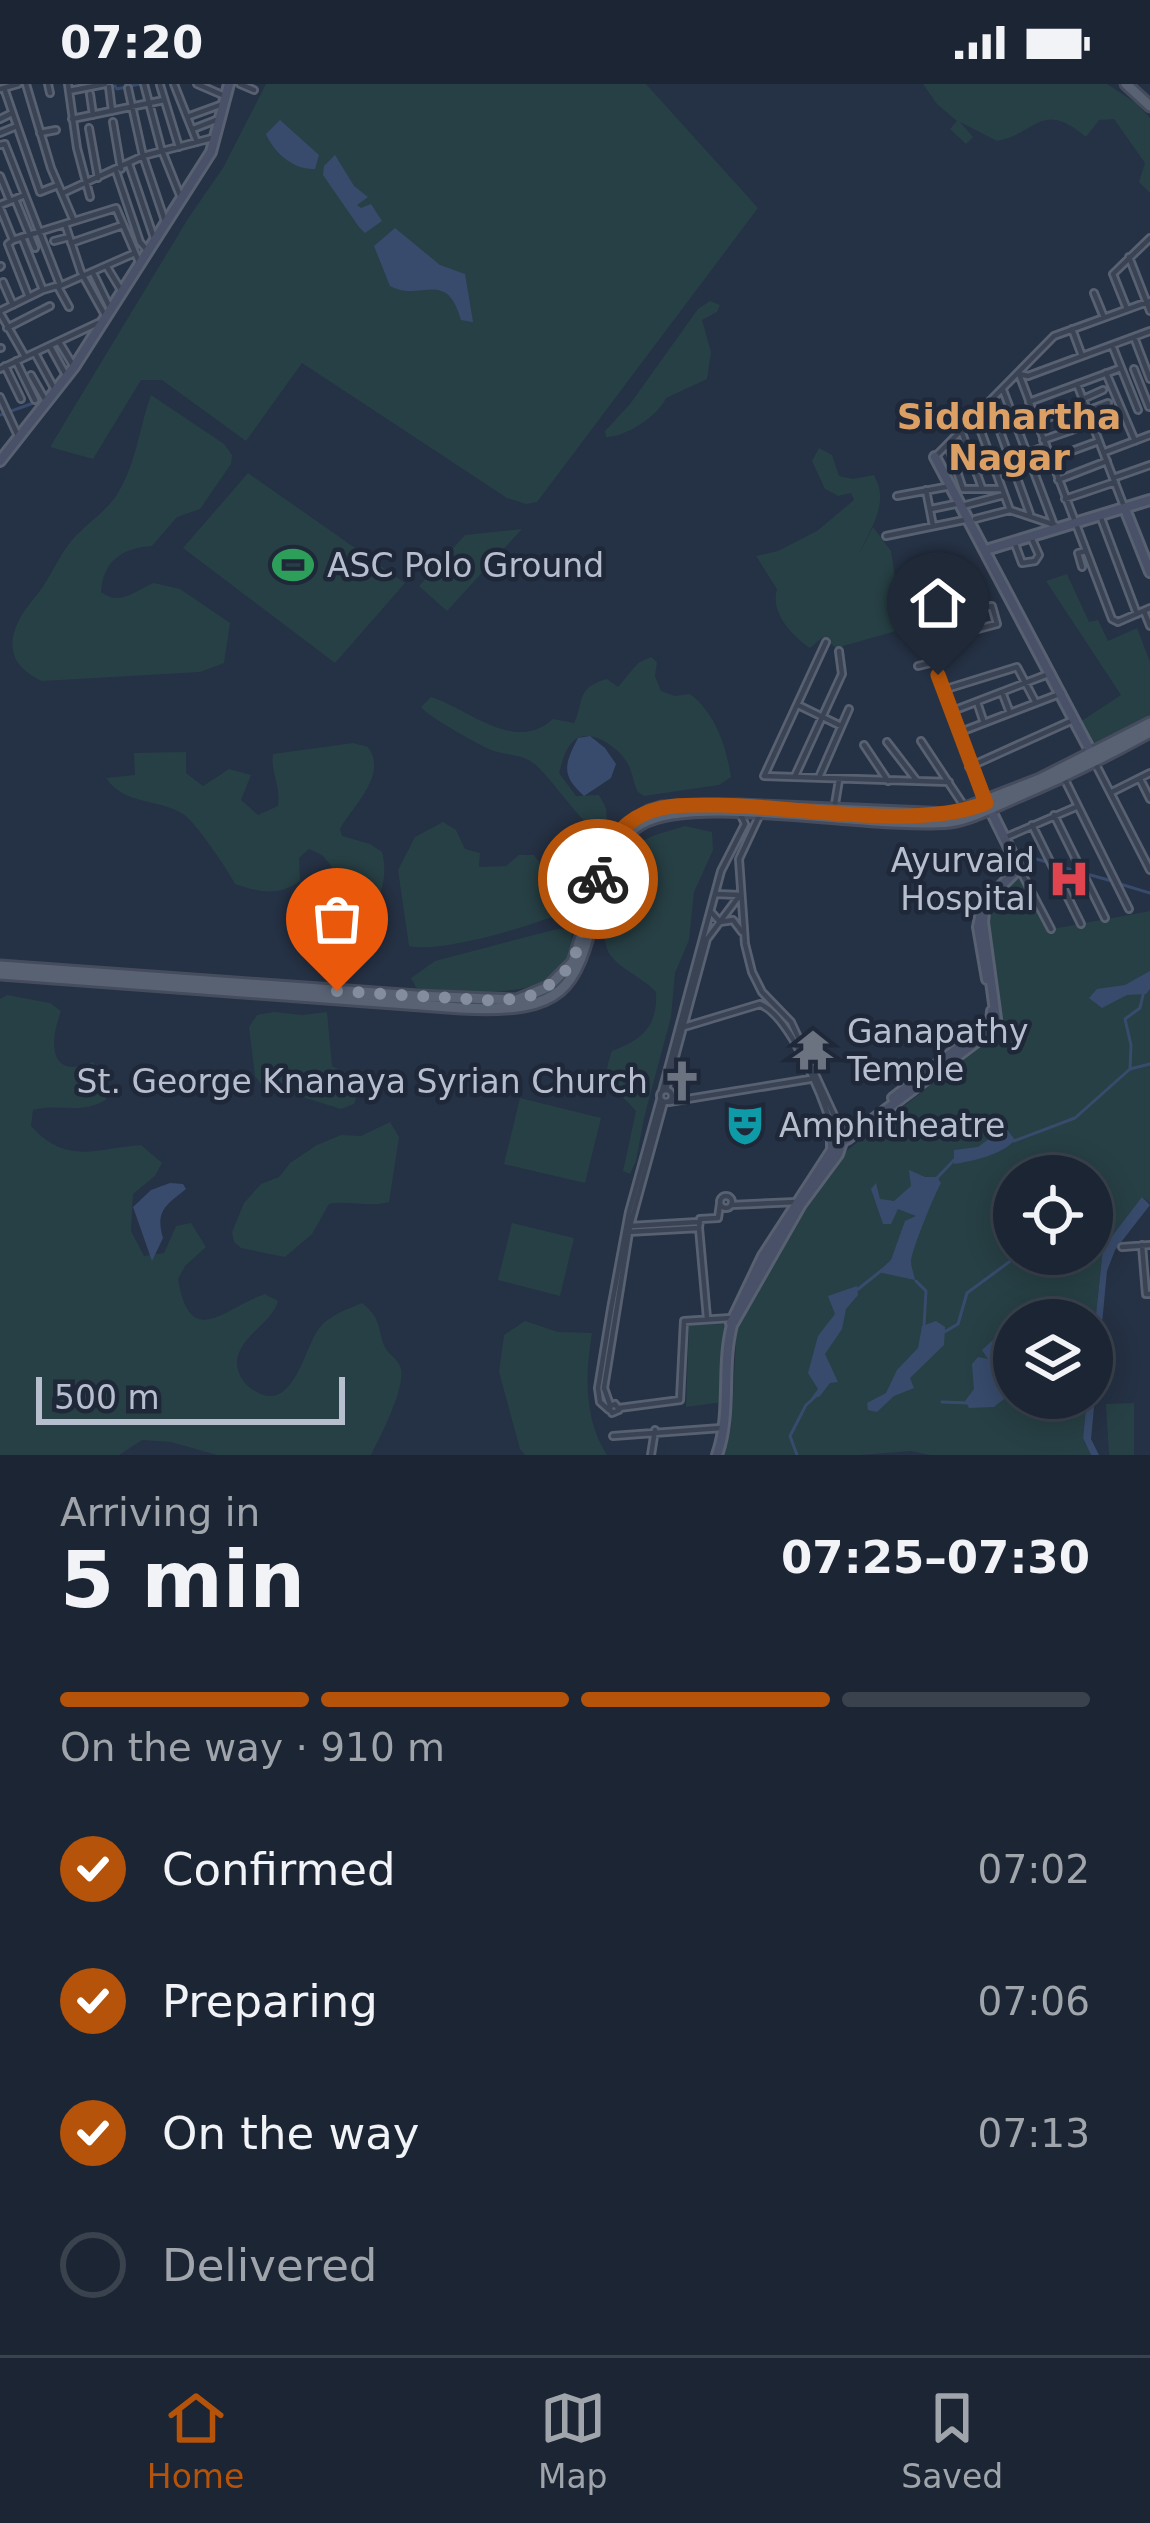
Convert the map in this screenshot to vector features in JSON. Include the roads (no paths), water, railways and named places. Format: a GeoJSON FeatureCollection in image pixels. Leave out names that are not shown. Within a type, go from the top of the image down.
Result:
{"type":"FeatureCollection","features":[{"type":"Feature","properties":{"kind":"main road"},"geometry":{"type":"LineString","coordinates":[[1126,84],[1150,101]]}},
{"type":"Feature","properties":{"kind":"main road"},"geometry":{"type":"LineString","coordinates":[[1136,84],[1150,101]]}},
{"type":"Feature","properties":{"kind":"main road"},"geometry":{"type":"LineString","coordinates":[[0,970],[514,1010],[553,994],[580,965],[609,867],[630,831],[662,816],[740,813],[956,821],[1150,731]]}},
{"type":"Feature","properties":{"kind":"main road"},"geometry":{"type":"LineString","coordinates":[[417,1000],[512,1000],[533,995],[558,979],[579,949],[610,844],[626,825],[649,811],[691,805],[950,814],[988,806],[1063,777],[1093,758]]}},
{"type":"Feature","properties":{"kind":"street"},"geometry":{"type":"LineString","coordinates":[[58,185],[40,192],[2,88],[22,84],[63,193],[70,240],[84,278],[107,315]]}},
{"type":"Feature","properties":{"kind":"street"},"geometry":{"type":"LineString","coordinates":[[48,84],[50,93]]}},
{"type":"Feature","properties":{"kind":"street"},"geometry":{"type":"LineString","coordinates":[[144,84],[182,198]]}},
{"type":"Feature","properties":{"kind":"street"},"geometry":{"type":"LineString","coordinates":[[174,84],[197,142]]}},
{"type":"Feature","properties":{"kind":"street"},"geometry":{"type":"LineString","coordinates":[[197,84],[226,100]]}},
{"type":"Feature","properties":{"kind":"street"},"geometry":{"type":"LineString","coordinates":[[25,357],[0,312],[147,251],[216,137],[230,84]]}},
{"type":"Feature","properties":{"kind":"street"},"geometry":{"type":"LineString","coordinates":[[240,84],[254,90]]}},
{"type":"Feature","properties":{"kind":"street"},"geometry":{"type":"LineString","coordinates":[[90,197],[69,88],[107,85],[112,111]]}},
{"type":"Feature","properties":{"kind":"street"},"geometry":{"type":"LineString","coordinates":[[160,85],[178,147]]}},
{"type":"Feature","properties":{"kind":"street"},"geometry":{"type":"LineString","coordinates":[[128,88],[142,156],[165,223]]}},
{"type":"Feature","properties":{"kind":"street"},"geometry":{"type":"LineString","coordinates":[[90,94],[93,115]]}},
{"type":"Feature","properties":{"kind":"street"},"geometry":{"type":"LineString","coordinates":[[72,119],[164,100]]}},
{"type":"Feature","properties":{"kind":"street"},"geometry":{"type":"LineString","coordinates":[[187,117],[226,100]]}},
{"type":"Feature","properties":{"kind":"street"},"geometry":{"type":"LineString","coordinates":[[0,119],[12,113]]}},
{"type":"Feature","properties":{"kind":"street"},"geometry":{"type":"LineString","coordinates":[[192,130],[221,118]]}},
{"type":"Feature","properties":{"kind":"street"},"geometry":{"type":"LineString","coordinates":[[113,122],[118,170],[147,251]]}},
{"type":"Feature","properties":{"kind":"street"},"geometry":{"type":"LineString","coordinates":[[0,134],[17,126]]}},
{"type":"Feature","properties":{"kind":"street"},"geometry":{"type":"LineString","coordinates":[[88,128],[98,178]]}},
{"type":"Feature","properties":{"kind":"street"},"geometry":{"type":"LineString","coordinates":[[40,133],[56,130]]}},
{"type":"Feature","properties":{"kind":"street"},"geometry":{"type":"LineString","coordinates":[[63,193],[142,156],[216,137]]}},
{"type":"Feature","properties":{"kind":"street"},"geometry":{"type":"LineString","coordinates":[[0,145],[5,144],[68,307]]}},
{"type":"Feature","properties":{"kind":"street"},"geometry":{"type":"LineString","coordinates":[[129,164],[154,238]]}},
{"type":"Feature","properties":{"kind":"street"},"geometry":{"type":"LineString","coordinates":[[0,176],[44,290]]}},
{"type":"Feature","properties":{"kind":"street"},"geometry":{"type":"LineString","coordinates":[[13,241],[0,206],[25,195]]}},
{"type":"Feature","properties":{"kind":"street"},"geometry":{"type":"LineString","coordinates":[[0,461],[74,368],[137,258],[115,207],[8,244],[28,297]]}},
{"type":"Feature","properties":{"kind":"street"},"geometry":{"type":"LineString","coordinates":[[54,241],[123,225]]}},
{"type":"Feature","properties":{"kind":"street"},"geometry":{"type":"LineString","coordinates":[[26,236],[35,248]]}},
{"type":"Feature","properties":{"kind":"street"},"geometry":{"type":"LineString","coordinates":[[1127,309],[1113,274],[1150,238]]}},
{"type":"Feature","properties":{"kind":"street"},"geometry":{"type":"LineString","coordinates":[[1142,246],[1150,249]]}},
{"type":"Feature","properties":{"kind":"street"},"geometry":{"type":"LineString","coordinates":[[1129,257],[1150,311]]}},
{"type":"Feature","properties":{"kind":"street"},"geometry":{"type":"LineString","coordinates":[[107,267],[121,290]]}},
{"type":"Feature","properties":{"kind":"street"},"geometry":{"type":"LineString","coordinates":[[1136,275],[1150,270]]}},
{"type":"Feature","properties":{"kind":"street"},"geometry":{"type":"LineString","coordinates":[[93,274],[107,315]]}},
{"type":"Feature","properties":{"kind":"street"},"geometry":{"type":"LineString","coordinates":[[3,283],[13,305]]}},
{"type":"Feature","properties":{"kind":"street"},"geometry":{"type":"LineString","coordinates":[[1094,293],[1104,318]]}},
{"type":"Feature","properties":{"kind":"street"},"geometry":{"type":"LineString","coordinates":[[1003,492],[967,489],[935,457],[1054,336],[1148,302]]}},
{"type":"Feature","properties":{"kind":"street"},"geometry":{"type":"LineString","coordinates":[[7,328],[50,306]]}},
{"type":"Feature","properties":{"kind":"street"},"geometry":{"type":"LineString","coordinates":[[22,399],[2,366],[107,315]]}},
{"type":"Feature","properties":{"kind":"street"},"geometry":{"type":"LineString","coordinates":[[24,319],[28,328]]}},
{"type":"Feature","properties":{"kind":"street"},"geometry":{"type":"LineString","coordinates":[[1072,329],[1082,356]]}},
{"type":"Feature","properties":{"kind":"street"},"geometry":{"type":"LineString","coordinates":[[1019,374],[1028,376],[1150,331]]}},
{"type":"Feature","properties":{"kind":"street"},"geometry":{"type":"LineString","coordinates":[[1134,337],[1150,379]]}},
{"type":"Feature","properties":{"kind":"street"},"geometry":{"type":"LineString","coordinates":[[59,342],[74,368]]}},
{"type":"Feature","properties":{"kind":"street"},"geometry":{"type":"LineString","coordinates":[[1112,345],[1138,410]]}},
{"type":"Feature","properties":{"kind":"street"},"geometry":{"type":"LineString","coordinates":[[50,346],[67,377]]}},
{"type":"Feature","properties":{"kind":"street"},"geometry":{"type":"LineString","coordinates":[[34,353],[56,392]]}},
{"type":"Feature","properties":{"kind":"street"},"geometry":{"type":"LineString","coordinates":[[16,362],[35,400]]}},
{"type":"Feature","properties":{"kind":"street"},"geometry":{"type":"LineString","coordinates":[[1029,402],[1120,368]]}},
{"type":"Feature","properties":{"kind":"street"},"geometry":{"type":"LineString","coordinates":[[1125,416],[1149,407],[1134,369]]}},
{"type":"Feature","properties":{"kind":"street"},"geometry":{"type":"LineString","coordinates":[[1106,373],[1135,441]]}},
{"type":"Feature","properties":{"kind":"street"},"geometry":{"type":"LineString","coordinates":[[1019,374],[1112,619],[1118,622],[1144,611]]}},
{"type":"Feature","properties":{"kind":"street"},"geometry":{"type":"LineString","coordinates":[[32,375],[46,403]]}},
{"type":"Feature","properties":{"kind":"street"},"geometry":{"type":"LineString","coordinates":[[1077,384],[1150,572]]}},
{"type":"Feature","properties":{"kind":"street"},"geometry":{"type":"LineString","coordinates":[[1085,405],[1103,390]]}},
{"type":"Feature","properties":{"kind":"street"},"geometry":{"type":"LineString","coordinates":[[1003,391],[1058,527]]}},
{"type":"Feature","properties":{"kind":"street"},"geometry":{"type":"LineString","coordinates":[[0,398],[19,437]]}},
{"type":"Feature","properties":{"kind":"street"},"geometry":{"type":"LineString","coordinates":[[1036,422],[1085,405],[1108,403]]}},
{"type":"Feature","properties":{"kind":"street"},"geometry":{"type":"LineString","coordinates":[[990,404],[1030,514]]}},
{"type":"Feature","properties":{"kind":"street"},"geometry":{"type":"LineString","coordinates":[[976,418],[1010,510]]}},
{"type":"Feature","properties":{"kind":"street"},"geometry":{"type":"LineString","coordinates":[[896,496],[956,483],[1044,443],[1117,422]]}},
{"type":"Feature","properties":{"kind":"street"},"geometry":{"type":"LineString","coordinates":[[962,433],[982,488]]}},
{"type":"Feature","properties":{"kind":"street"},"geometry":{"type":"LineString","coordinates":[[1103,452],[1150,435]]}},
{"type":"Feature","properties":{"kind":"street"},"geometry":{"type":"LineString","coordinates":[[1,441],[8,450]]}},
{"type":"Feature","properties":{"kind":"street"},"geometry":{"type":"LineString","coordinates":[[1050,459],[1099,441]]}},
{"type":"Feature","properties":{"kind":"street"},"geometry":{"type":"LineString","coordinates":[[948,446],[965,442]]}},
{"type":"Feature","properties":{"kind":"street"},"geometry":{"type":"LineString","coordinates":[[948,446],[963,504],[1150,870]]}},
{"type":"Feature","properties":{"kind":"street"},"geometry":{"type":"LineString","coordinates":[[952,456],[968,451]]}},
{"type":"Feature","properties":{"kind":"street"},"geometry":{"type":"LineString","coordinates":[[956,469],[971,459]]}},
{"type":"Feature","properties":{"kind":"street"},"geometry":{"type":"LineString","coordinates":[[1058,479],[1107,461]]}},
{"type":"Feature","properties":{"kind":"street"},"geometry":{"type":"LineString","coordinates":[[1065,500],[1150,465]]}},
{"type":"Feature","properties":{"kind":"street"},"geometry":{"type":"LineString","coordinates":[[956,469],[976,473]]}},
{"type":"Feature","properties":{"kind":"street"},"geometry":{"type":"LineString","coordinates":[[926,490],[933,526]]}},
{"type":"Feature","properties":{"kind":"street"},"geometry":{"type":"LineString","coordinates":[[930,509],[1003,492]]}},
{"type":"Feature","properties":{"kind":"street"},"geometry":{"type":"LineString","coordinates":[[986,550],[1150,500]]}},
{"type":"Feature","properties":{"kind":"street"},"geometry":{"type":"LineString","coordinates":[[886,536],[1010,510],[1058,527]]}},
{"type":"Feature","properties":{"kind":"street"},"geometry":{"type":"LineString","coordinates":[[1101,516],[1150,626]]}},
{"type":"Feature","properties":{"kind":"street"},"geometry":{"type":"LineString","coordinates":[[1014,542],[1026,564],[1039,555],[1031,537]]}},
{"type":"Feature","properties":{"kind":"street"},"geometry":{"type":"LineString","coordinates":[[1082,567],[1078,553],[1086,550]]}},
{"type":"Feature","properties":{"kind":"street"},"geometry":{"type":"LineString","coordinates":[[918,666],[942,660],[936,640],[931,619],[992,605],[997,624],[936,640]]}},
{"type":"Feature","properties":{"kind":"street"},"geometry":{"type":"LineString","coordinates":[[995,616],[1018,609]]}},
{"type":"Feature","properties":{"kind":"street"},"geometry":{"type":"LineString","coordinates":[[826,642],[764,776],[949,782]]}},
{"type":"Feature","properties":{"kind":"street"},"geometry":{"type":"LineString","coordinates":[[795,776],[842,674],[838,651]]}},
{"type":"Feature","properties":{"kind":"street"},"geometry":{"type":"LineString","coordinates":[[944,690],[1017,668],[1036,704]]}},
{"type":"Feature","properties":{"kind":"street"},"geometry":{"type":"LineString","coordinates":[[950,712],[1052,673]]}},
{"type":"Feature","properties":{"kind":"street"},"geometry":{"type":"LineString","coordinates":[[938,675],[969,767],[1051,929]]}},
{"type":"Feature","properties":{"kind":"street"},"geometry":{"type":"LineString","coordinates":[[1002,692],[1010,713]]}},
{"type":"Feature","properties":{"kind":"street"},"geometry":{"type":"LineString","coordinates":[[958,733],[1062,693]]}},
{"type":"Feature","properties":{"kind":"street"},"geometry":{"type":"LineString","coordinates":[[976,702],[984,723]]}},
{"type":"Feature","properties":{"kind":"street"},"geometry":{"type":"LineString","coordinates":[[797,705],[841,726]]}},
{"type":"Feature","properties":{"kind":"street"},"geometry":{"type":"LineString","coordinates":[[819,778],[849,709]]}},
{"type":"Feature","properties":{"kind":"street"},"geometry":{"type":"LineString","coordinates":[[969,767],[1076,719]]}},
{"type":"Feature","properties":{"kind":"street"},"geometry":{"type":"LineString","coordinates":[[921,741],[967,811]]}},
{"type":"Feature","properties":{"kind":"street"},"geometry":{"type":"LineString","coordinates":[[887,742],[916,781]]}},
{"type":"Feature","properties":{"kind":"street"},"geometry":{"type":"LineString","coordinates":[[864,745],[888,781]]}},
{"type":"Feature","properties":{"kind":"street"},"geometry":{"type":"LineString","coordinates":[[1110,793],[1150,773]]}},
{"type":"Feature","properties":{"kind":"street"},"geometry":{"type":"LineString","coordinates":[[1063,777],[1129,909]]}},
{"type":"Feature","properties":{"kind":"street"},"geometry":{"type":"LineString","coordinates":[[1140,778],[1150,799]]}},
{"type":"Feature","properties":{"kind":"street"},"geometry":{"type":"LineString","coordinates":[[834,811],[839,780]]}},
{"type":"Feature","properties":{"kind":"street"},"geometry":{"type":"LineString","coordinates":[[1004,838],[1078,807]]}},
{"type":"Feature","properties":{"kind":"street"},"geometry":{"type":"LineString","coordinates":[[666,1097],[721,871],[745,824],[740,813]]}},
{"type":"Feature","properties":{"kind":"street"},"geometry":{"type":"LineString","coordinates":[[760,814],[739,853],[744,937],[752,972],[762,992],[791,1022],[813,1078]]}},
{"type":"Feature","properties":{"kind":"street"},"geometry":{"type":"LineString","coordinates":[[1054,815],[1105,918]]}},
{"type":"Feature","properties":{"kind":"street"},"geometry":{"type":"LineString","coordinates":[[1032,825],[1081,925]]}},
{"type":"Feature","properties":{"kind":"street"},"geometry":{"type":"LineString","coordinates":[[840,1134],[998,1026],[983,914],[986,896],[1018,867]]}},
{"type":"Feature","properties":{"kind":"street"},"geometry":{"type":"LineString","coordinates":[[715,893],[740,895]]}},
{"type":"Feature","properties":{"kind":"street"},"geometry":{"type":"LineString","coordinates":[[733,1321],[684,1321],[681,1399],[619,1408],[616,1413],[600,1402],[598,1388],[627,1229],[707,938],[740,895]]}},
{"type":"Feature","properties":{"kind":"street"},"geometry":{"type":"LineString","coordinates":[[710,910],[720,922]]}},
{"type":"Feature","properties":{"kind":"street"},"geometry":{"type":"LineString","coordinates":[[720,922],[733,920],[744,937]]}},
{"type":"Feature","properties":{"kind":"street"},"geometry":{"type":"LineString","coordinates":[[760,1004],[762,992]]}},
{"type":"Feature","properties":{"kind":"street"},"geometry":{"type":"LineString","coordinates":[[684,1027],[760,1004],[770,1009],[788,1029],[840,1134],[838,1154],[798,1202],[733,1321],[728,1344],[727,1428],[717,1455]]}},
{"type":"Feature","properties":{"kind":"street"},"geometry":{"type":"LineString","coordinates":[[666,1097],[693,1098],[813,1078]]}},
{"type":"Feature","properties":{"kind":"street"},"geometry":{"type":"LineString","coordinates":[[627,1229],[699,1225],[718,1218],[720,1199],[727,1196],[731,1205],[798,1202]]}},
{"type":"Feature","properties":{"kind":"street"},"geometry":{"type":"LineString","coordinates":[[699,1225],[707,1319]]}},
{"type":"Feature","properties":{"kind":"street"},"geometry":{"type":"LineString","coordinates":[[1122,1247],[1146,1245],[1148,1294]]}},
{"type":"Feature","properties":{"kind":"street"},"geometry":{"type":"LineString","coordinates":[[614,1436],[727,1428]]}},
{"type":"Feature","properties":{"kind":"street"},"geometry":{"type":"LineString","coordinates":[[651,1455],[655,1430]]}},
{"type":"Feature","properties":{"kind":"water"},"geometry":{"type":"Polygon","coordinates":[[[280,120],[319,155],[315,169],[292,163],[274,148],[266,134],[280,120]]]}},
{"type":"Feature","properties":{"kind":"water"},"geometry":{"type":"Polygon","coordinates":[[[335,155],[354,186],[368,197],[357,205],[371,204],[382,221],[365,233],[323,175],[324,166],[335,155]]]}},
{"type":"Feature","properties":{"kind":"water"},"geometry":{"type":"Polygon","coordinates":[[[395,228],[440,265],[465,274],[473,322],[461,320],[455,304],[440,290],[390,286],[374,246],[395,228]]]}},
{"type":"Feature","properties":{"kind":"water"},"geometry":{"type":"Polygon","coordinates":[[[590,736],[616,764],[611,778],[584,796],[568,776],[568,763],[578,738],[590,736]]]}},
{"type":"Feature","properties":{"kind":"water"},"geometry":{"type":"Polygon","coordinates":[[[1150,971],[1146,994],[1127,995],[1102,1008],[1089,998],[1097,989],[1125,985],[1150,971]]]}},
{"type":"Feature","properties":{"kind":"water"},"geometry":{"type":"Polygon","coordinates":[[[1005,1127],[1015,1140],[1010,1145],[954,1164],[954,1150],[978,1147],[1005,1127]]]}},
{"type":"Feature","properties":{"kind":"water"},"geometry":{"type":"Polygon","coordinates":[[[909,1170],[937,1177],[941,1183],[912,1255],[915,1280],[878,1272],[891,1260],[905,1221],[916,1216],[898,1209],[891,1224],[883,1224],[871,1189],[876,1183],[880,1199],[894,1201],[911,1186],[909,1170]]]}},
{"type":"Feature","properties":{"kind":"water"},"geometry":{"type":"Polygon","coordinates":[[[183,1184],[186,1189],[164,1209],[163,1238],[152,1261],[133,1207],[151,1190],[183,1184]]]}},
{"type":"Feature","properties":{"kind":"water"},"geometry":{"type":"Polygon","coordinates":[[[1142,1197],[1150,1205],[1113,1255],[1113,1235],[1142,1197]]]}},
{"type":"Feature","properties":{"kind":"water"},"geometry":{"type":"Polygon","coordinates":[[[1100,1275],[1107,1275],[1104,1299],[1098,1299],[1100,1275]]]}},
{"type":"Feature","properties":{"kind":"water"},"geometry":{"type":"Polygon","coordinates":[[[857,1286],[858,1295],[846,1309],[842,1329],[825,1354],[838,1382],[810,1400],[818,1389],[808,1373],[818,1336],[835,1314],[828,1296],[857,1286]]]}},
{"type":"Feature","properties":{"kind":"water"},"geometry":{"type":"Polygon","coordinates":[[[936,1321],[945,1327],[944,1345],[910,1378],[914,1388],[894,1396],[877,1412],[868,1410],[867,1403],[886,1393],[897,1370],[918,1348],[922,1326],[936,1321]]]}},
{"type":"Feature","properties":{"kind":"water"},"geometry":{"type":"Polygon","coordinates":[[[993,1340],[993,1407],[969,1408],[965,1401],[974,1389],[972,1364],[978,1357],[988,1359],[982,1350],[993,1340]]]}},
{"type":"Feature","properties":{"kind":"water"},"geometry":{"type":"Polygon","coordinates":[[[1085,1419],[1093,1419],[1091,1439],[1099,1455],[1091,1455],[1083,1438],[1085,1419]]]}},
{"type":"Feature","properties":{"kind":"waterway"},"geometry":{"type":"LineString","coordinates":[[115,86],[140,84]]}},
{"type":"Feature","properties":{"kind":"waterway"},"geometry":{"type":"LineString","coordinates":[[0,415],[39,401]]}},
{"type":"Feature","properties":{"kind":"waterway"},"geometry":{"type":"LineString","coordinates":[[1016,853],[1050,863]]}},
{"type":"Feature","properties":{"kind":"waterway"},"geometry":{"type":"LineString","coordinates":[[1058,866],[1112,881]]}},
{"type":"Feature","properties":{"kind":"waterway"},"geometry":{"type":"LineString","coordinates":[[1120,884],[1150,893]]}},
{"type":"Feature","properties":{"kind":"waterway"},"geometry":{"type":"LineString","coordinates":[[1014,1141],[1075,1118],[1130,1069],[1125,1019],[1140,1008],[1143,995]]}},
{"type":"Feature","properties":{"kind":"waterway"},"geometry":{"type":"LineString","coordinates":[[1130,1069],[1150,1064]]}},
{"type":"Feature","properties":{"kind":"waterway"},"geometry":{"type":"LineString","coordinates":[[936,1179],[954,1160]]}},
{"type":"Feature","properties":{"kind":"waterway"},"geometry":{"type":"LineString","coordinates":[[857,1290],[882,1270]]}},
{"type":"Feature","properties":{"kind":"waterway"},"geometry":{"type":"LineString","coordinates":[[941,1334],[958,1324],[967,1293],[993,1274]]}},
{"type":"Feature","properties":{"kind":"waterway"},"geometry":{"type":"LineString","coordinates":[[916,1281],[926,1291],[924,1326]]}},
{"type":"Feature","properties":{"kind":"waterway"},"geometry":{"type":"LineString","coordinates":[[797,1455],[790,1436],[815,1397]]}},
{"type":"Feature","properties":{"kind":"waterway"},"geometry":{"type":"LineString","coordinates":[[942,1402],[969,1403]]}},
{"type":"Feature","properties":{"kind":"place","name":"ASC Polo Ground"},"geometry":{"type":"Point","coordinates":[293,565]}},
{"type":"Feature","properties":{"kind":"place","name":"Ayurvaid Hospital"},"geometry":{"type":"Point","coordinates":[1069,879]}},
{"type":"Feature","properties":{"kind":"place","name":"Ganapathy Temple"},"geometry":{"type":"Point","coordinates":[813,1050]}},
{"type":"Feature","properties":{"kind":"place","name":"St. George Knanaya Syrian Church"},"geometry":{"type":"Point","coordinates":[682,1081]}},
{"type":"Feature","properties":{"kind":"place","name":"Amphitheatre"},"geometry":{"type":"Point","coordinates":[745,1125]}},
{"type":"Feature","properties":{"kind":"district","name":"Siddhartha Nagar"},"geometry":{"type":"Point","coordinates":[1009,436]}}]}
